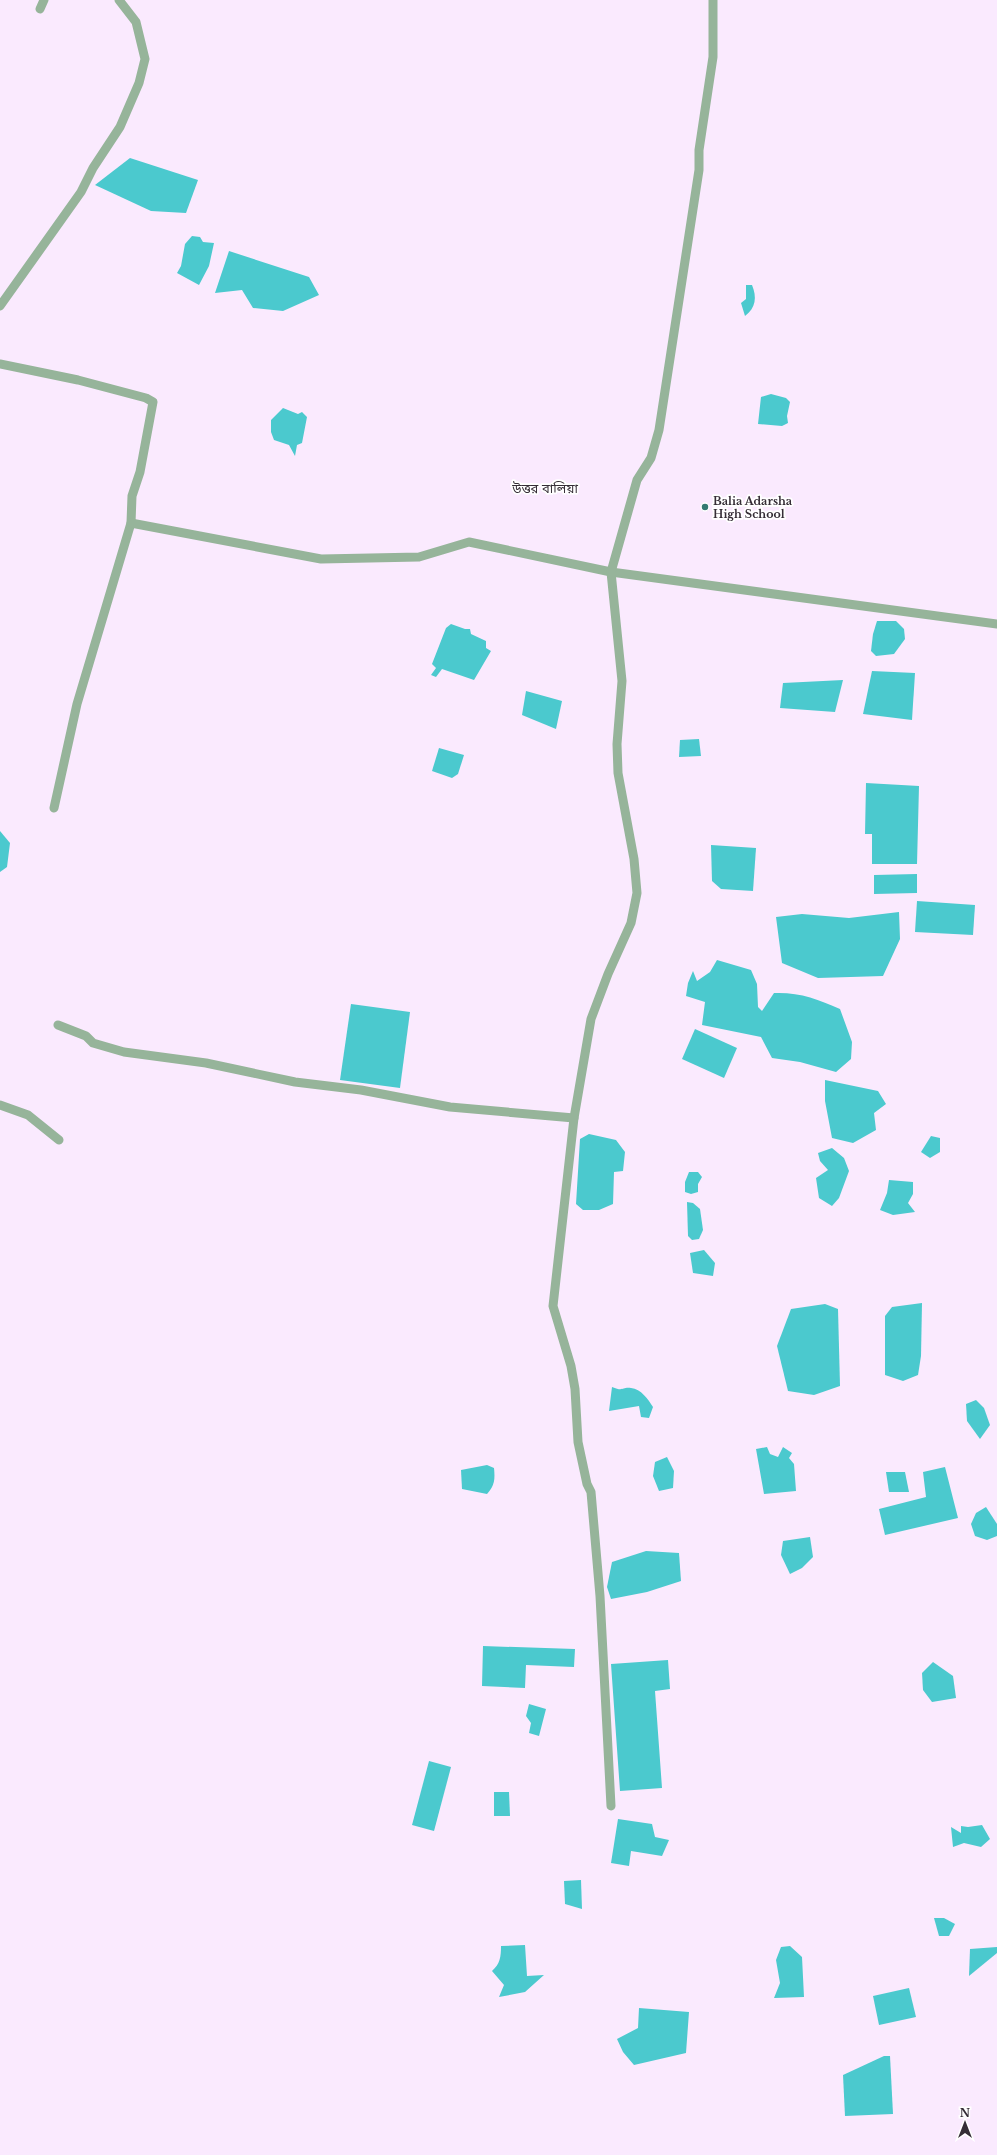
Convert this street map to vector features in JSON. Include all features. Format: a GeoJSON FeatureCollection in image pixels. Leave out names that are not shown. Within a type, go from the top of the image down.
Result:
{"type":"FeatureCollection","features":[{"type":"Feature","properties":{"kind":"street"},"geometry":{"type":"LineString","coordinates":[[40,9],[44,0]]}},
{"type":"Feature","properties":{"kind":"street"},"geometry":{"type":"LineString","coordinates":[[0,306],[81,192],[93,168],[120,127],[139,83],[145,59],[136,22],[118,0]]}},
{"type":"Feature","properties":{"kind":"street"},"geometry":{"type":"LineString","coordinates":[[611,1806],[600,1596],[591,1492],[587,1484],[578,1442],[575,1389],[571,1366],[553,1306],[574,1118],[591,1020],[608,974],[631,923],[637,893],[634,859],[618,773],[617,744],[622,681],[611,572],[637,480],[651,458],[659,430],[699,170],[699,150],[713,57],[713,0]]}},
{"type":"Feature","properties":{"kind":"street"},"geometry":{"type":"LineString","coordinates":[[0,364],[78,380],[146,398],[153,402],[140,472],[132,496],[131,523],[77,704],[54,808]]}},
{"type":"Feature","properties":{"kind":"street"},"geometry":{"type":"LineString","coordinates":[[131,523],[310,558],[419,557],[469,542],[611,572],[997,624]]}},
{"type":"Feature","properties":{"kind":"street"},"geometry":{"type":"LineString","coordinates":[[58,1024],[86,1036],[93,1043],[124,1052],[206,1063],[295,1082],[361,1090],[450,1107],[574,1118]]}},
{"type":"Feature","properties":{"kind":"street"},"geometry":{"type":"LineString","coordinates":[[0,1105],[28,1115],[59,1140]]}},
{"type":"Feature","properties":{"kind":"water"},"geometry":{"type":"Polygon","coordinates":[[[130,158],[198,180],[186,213],[151,211],[95,185],[130,158]]]}},
{"type":"Feature","properties":{"kind":"water"},"geometry":{"type":"Polygon","coordinates":[[[192,236],[200,237],[203,242],[214,243],[209,266],[199,285],[177,273],[181,266],[185,244],[192,236]]]}},
{"type":"Feature","properties":{"kind":"water"},"geometry":{"type":"Polygon","coordinates":[[[229,251],[309,277],[319,295],[283,311],[253,308],[242,290],[215,293],[229,251]]]}},
{"type":"Feature","properties":{"kind":"water"},"geometry":{"type":"Polygon","coordinates":[[[746,285],[752,285],[755,298],[753,306],[749,313],[745,316],[741,303],[746,299],[746,285]]]}},
{"type":"Feature","properties":{"kind":"water"},"geometry":{"type":"Polygon","coordinates":[[[771,394],[786,398],[790,402],[787,416],[788,423],[782,426],[758,424],[761,397],[771,394]]]}},
{"type":"Feature","properties":{"kind":"water"},"geometry":{"type":"Polygon","coordinates":[[[283,408],[298,414],[302,412],[307,417],[302,443],[297,445],[295,456],[289,445],[274,440],[271,432],[271,420],[283,408]]]}},
{"type":"Feature","properties":{"kind":"water"},"geometry":{"type":"Polygon","coordinates":[[[877,621],[896,621],[904,629],[905,639],[894,654],[876,656],[871,651],[873,634],[877,621]]]}},
{"type":"Feature","properties":{"kind":"water"},"geometry":{"type":"Polygon","coordinates":[[[451,624],[465,629],[470,629],[471,634],[486,641],[486,648],[491,651],[474,680],[442,669],[436,677],[431,675],[436,668],[432,664],[446,628],[451,624]]]}},
{"type":"Feature","properties":{"kind":"water"},"geometry":{"type":"Polygon","coordinates":[[[872,671],[915,673],[912,720],[863,714],[872,671]]]}},
{"type":"Feature","properties":{"kind":"water"},"geometry":{"type":"Polygon","coordinates":[[[843,680],[835,712],[780,708],[783,683],[843,680]]]}},
{"type":"Feature","properties":{"kind":"water"},"geometry":{"type":"Polygon","coordinates":[[[526,691],[562,701],[556,729],[522,715],[526,691]]]}},
{"type":"Feature","properties":{"kind":"water"},"geometry":{"type":"Polygon","coordinates":[[[699,739],[701,756],[679,757],[680,740],[699,739]]]}},
{"type":"Feature","properties":{"kind":"water"},"geometry":{"type":"Polygon","coordinates":[[[439,748],[464,755],[458,774],[452,778],[432,771],[439,748]]]}},
{"type":"Feature","properties":{"kind":"water"},"geometry":{"type":"Polygon","coordinates":[[[866,783],[919,786],[917,864],[872,864],[872,834],[865,834],[866,783]]]}},
{"type":"Feature","properties":{"kind":"water"},"geometry":{"type":"Polygon","coordinates":[[[0,831],[10,843],[7,867],[0,872],[0,831]]]}},
{"type":"Feature","properties":{"kind":"water"},"geometry":{"type":"Polygon","coordinates":[[[711,845],[756,848],[753,891],[721,889],[712,881],[711,845]]]}},
{"type":"Feature","properties":{"kind":"water"},"geometry":{"type":"Polygon","coordinates":[[[917,874],[917,893],[874,894],[874,875],[917,874]]]}},
{"type":"Feature","properties":{"kind":"water"},"geometry":{"type":"Polygon","coordinates":[[[917,901],[975,905],[973,935],[915,932],[917,901]]]}},
{"type":"Feature","properties":{"kind":"water"},"geometry":{"type":"Polygon","coordinates":[[[899,912],[900,939],[883,976],[818,978],[782,963],[776,917],[802,914],[849,918],[899,912]]]}},
{"type":"Feature","properties":{"kind":"water"},"geometry":{"type":"Polygon","coordinates":[[[717,960],[751,970],[757,984],[758,1007],[762,1011],[774,993],[800,995],[824,1002],[840,1009],[852,1042],[851,1059],[836,1072],[800,1062],[772,1058],[761,1037],[702,1025],[705,1002],[686,996],[688,983],[693,971],[697,981],[710,972],[717,960]]]}},
{"type":"Feature","properties":{"kind":"water"},"geometry":{"type":"Polygon","coordinates":[[[351,1004],[410,1012],[400,1088],[340,1080],[351,1004]]]}},
{"type":"Feature","properties":{"kind":"water"},"geometry":{"type":"Polygon","coordinates":[[[695,1029],[737,1048],[724,1078],[682,1059],[695,1029]]]}},
{"type":"Feature","properties":{"kind":"water"},"geometry":{"type":"Polygon","coordinates":[[[825,1080],[878,1091],[886,1104],[874,1113],[876,1130],[853,1143],[832,1138],[825,1101],[825,1080]]]}},
{"type":"Feature","properties":{"kind":"water"},"geometry":{"type":"Polygon","coordinates":[[[589,1134],[616,1140],[625,1152],[623,1171],[614,1172],[613,1204],[599,1210],[583,1210],[576,1204],[580,1139],[589,1134]]]}},
{"type":"Feature","properties":{"kind":"water"},"geometry":{"type":"Polygon","coordinates":[[[931,1136],[940,1138],[940,1152],[930,1158],[921,1152],[931,1136]]]}},
{"type":"Feature","properties":{"kind":"water"},"geometry":{"type":"Polygon","coordinates":[[[832,1148],[844,1158],[849,1171],[839,1198],[832,1206],[819,1198],[816,1178],[828,1170],[820,1161],[818,1153],[832,1148]]]}},
{"type":"Feature","properties":{"kind":"water"},"geometry":{"type":"Polygon","coordinates":[[[689,1172],[698,1172],[702,1177],[698,1184],[698,1192],[691,1194],[685,1192],[685,1182],[689,1172]]]}},
{"type":"Feature","properties":{"kind":"water"},"geometry":{"type":"Polygon","coordinates":[[[889,1180],[913,1182],[913,1194],[908,1203],[915,1212],[893,1215],[880,1210],[887,1193],[889,1180]]]}},
{"type":"Feature","properties":{"kind":"water"},"geometry":{"type":"Polygon","coordinates":[[[687,1202],[693,1203],[700,1209],[703,1230],[699,1239],[692,1240],[688,1236],[687,1202]]]}},
{"type":"Feature","properties":{"kind":"water"},"geometry":{"type":"Polygon","coordinates":[[[704,1250],[715,1263],[713,1276],[693,1273],[690,1253],[704,1250]]]}},
{"type":"Feature","properties":{"kind":"water"},"geometry":{"type":"Polygon","coordinates":[[[922,1303],[921,1356],[918,1375],[903,1381],[885,1375],[885,1316],[892,1307],[922,1303]]]}},
{"type":"Feature","properties":{"kind":"water"},"geometry":{"type":"Polygon","coordinates":[[[825,1304],[838,1309],[840,1386],[814,1395],[788,1391],[777,1346],[791,1309],[825,1304]]]}},
{"type":"Feature","properties":{"kind":"water"},"geometry":{"type":"Polygon","coordinates":[[[612,1387],[621,1389],[631,1388],[641,1392],[653,1407],[649,1418],[641,1417],[639,1406],[609,1411],[612,1387]]]}},
{"type":"Feature","properties":{"kind":"water"},"geometry":{"type":"Polygon","coordinates":[[[976,1400],[984,1408],[990,1425],[980,1439],[967,1421],[966,1404],[976,1400]]]}},
{"type":"Feature","properties":{"kind":"water"},"geometry":{"type":"Polygon","coordinates":[[[767,1447],[770,1454],[778,1457],[783,1447],[792,1453],[789,1458],[794,1464],[796,1491],[764,1494],[756,1449],[767,1447]]]}},
{"type":"Feature","properties":{"kind":"water"},"geometry":{"type":"Polygon","coordinates":[[[667,1457],[674,1471],[673,1488],[659,1491],[653,1476],[655,1462],[667,1457]]]}},
{"type":"Feature","properties":{"kind":"water"},"geometry":{"type":"Polygon","coordinates":[[[487,1465],[494,1468],[494,1482],[487,1494],[462,1489],[461,1470],[487,1465]]]}},
{"type":"Feature","properties":{"kind":"water"},"geometry":{"type":"Polygon","coordinates":[[[945,1467],[958,1518],[885,1535],[879,1509],[926,1497],[923,1472],[945,1467]]]}},
{"type":"Feature","properties":{"kind":"water"},"geometry":{"type":"Polygon","coordinates":[[[886,1472],[905,1472],[909,1492],[889,1492],[886,1472]]]}},
{"type":"Feature","properties":{"kind":"water"},"geometry":{"type":"Polygon","coordinates":[[[986,1507],[997,1524],[997,1536],[987,1540],[975,1536],[971,1524],[976,1513],[986,1507]]]}},
{"type":"Feature","properties":{"kind":"water"},"geometry":{"type":"Polygon","coordinates":[[[810,1537],[813,1557],[802,1568],[790,1574],[781,1555],[783,1541],[810,1537]]]}},
{"type":"Feature","properties":{"kind":"water"},"geometry":{"type":"Polygon","coordinates":[[[646,1551],[679,1553],[681,1581],[647,1592],[611,1599],[607,1587],[612,1562],[646,1551]]]}},
{"type":"Feature","properties":{"kind":"water"},"geometry":{"type":"Polygon","coordinates":[[[483,1646],[575,1649],[574,1667],[526,1665],[525,1688],[482,1686],[483,1646]]]}},
{"type":"Feature","properties":{"kind":"water"},"geometry":{"type":"Polygon","coordinates":[[[668,1660],[670,1689],[655,1691],[662,1788],[620,1791],[611,1664],[668,1660]]]}},
{"type":"Feature","properties":{"kind":"water"},"geometry":{"type":"Polygon","coordinates":[[[933,1662],[953,1676],[956,1698],[932,1702],[923,1690],[922,1673],[933,1662]]]}},
{"type":"Feature","properties":{"kind":"water"},"geometry":{"type":"Polygon","coordinates":[[[529,1704],[546,1709],[539,1736],[529,1733],[531,1723],[526,1716],[529,1704]]]}},
{"type":"Feature","properties":{"kind":"water"},"geometry":{"type":"Polygon","coordinates":[[[429,1761],[451,1767],[434,1831],[412,1825],[429,1761]]]}},
{"type":"Feature","properties":{"kind":"water"},"geometry":{"type":"Polygon","coordinates":[[[494,1792],[509,1792],[510,1816],[494,1816],[494,1792]]]}},
{"type":"Feature","properties":{"kind":"water"},"geometry":{"type":"Polygon","coordinates":[[[618,1819],[652,1824],[655,1837],[669,1840],[662,1856],[631,1851],[629,1866],[611,1863],[618,1819]]]}},
{"type":"Feature","properties":{"kind":"water"},"geometry":{"type":"Polygon","coordinates":[[[982,1825],[990,1839],[981,1847],[964,1843],[953,1847],[951,1827],[961,1833],[961,1826],[968,1827],[982,1825]]]}},
{"type":"Feature","properties":{"kind":"water"},"geometry":{"type":"Polygon","coordinates":[[[581,1880],[582,1909],[565,1904],[564,1881],[581,1880]]]}},
{"type":"Feature","properties":{"kind":"water"},"geometry":{"type":"Polygon","coordinates":[[[934,1918],[944,1918],[955,1924],[949,1936],[939,1936],[934,1918]]]}},
{"type":"Feature","properties":{"kind":"water"},"geometry":{"type":"Polygon","coordinates":[[[525,1945],[527,1976],[544,1975],[525,1992],[499,1997],[504,1985],[492,1971],[500,1960],[501,1946],[525,1945]]]}},
{"type":"Feature","properties":{"kind":"water"},"geometry":{"type":"Polygon","coordinates":[[[790,1946],[802,1957],[804,1997],[774,1998],[780,1983],[776,1960],[781,1947],[790,1946]]]}},
{"type":"Feature","properties":{"kind":"water"},"geometry":{"type":"Polygon","coordinates":[[[997,1947],[997,1953],[969,1976],[970,1949],[997,1947]]]}},
{"type":"Feature","properties":{"kind":"water"},"geometry":{"type":"Polygon","coordinates":[[[909,1988],[916,2017],[879,2025],[873,1996],[909,1988]]]}},
{"type":"Feature","properties":{"kind":"water"},"geometry":{"type":"Polygon","coordinates":[[[639,2008],[689,2012],[686,2053],[634,2065],[623,2052],[617,2039],[638,2028],[639,2008]]]}},
{"type":"Feature","properties":{"kind":"water"},"geometry":{"type":"Polygon","coordinates":[[[884,2056],[890,2056],[893,2114],[845,2116],[843,2075],[884,2056]]]}},
{"type":"Feature","properties":{"kind":"place","name":"Balia Adarsha High School"},"geometry":{"type":"Point","coordinates":[705,507]}},
{"type":"Feature","properties":{"kind":"district","name":"উত্তর বালিয়া"},"geometry":{"type":"Point","coordinates":[545,488]}}]}
